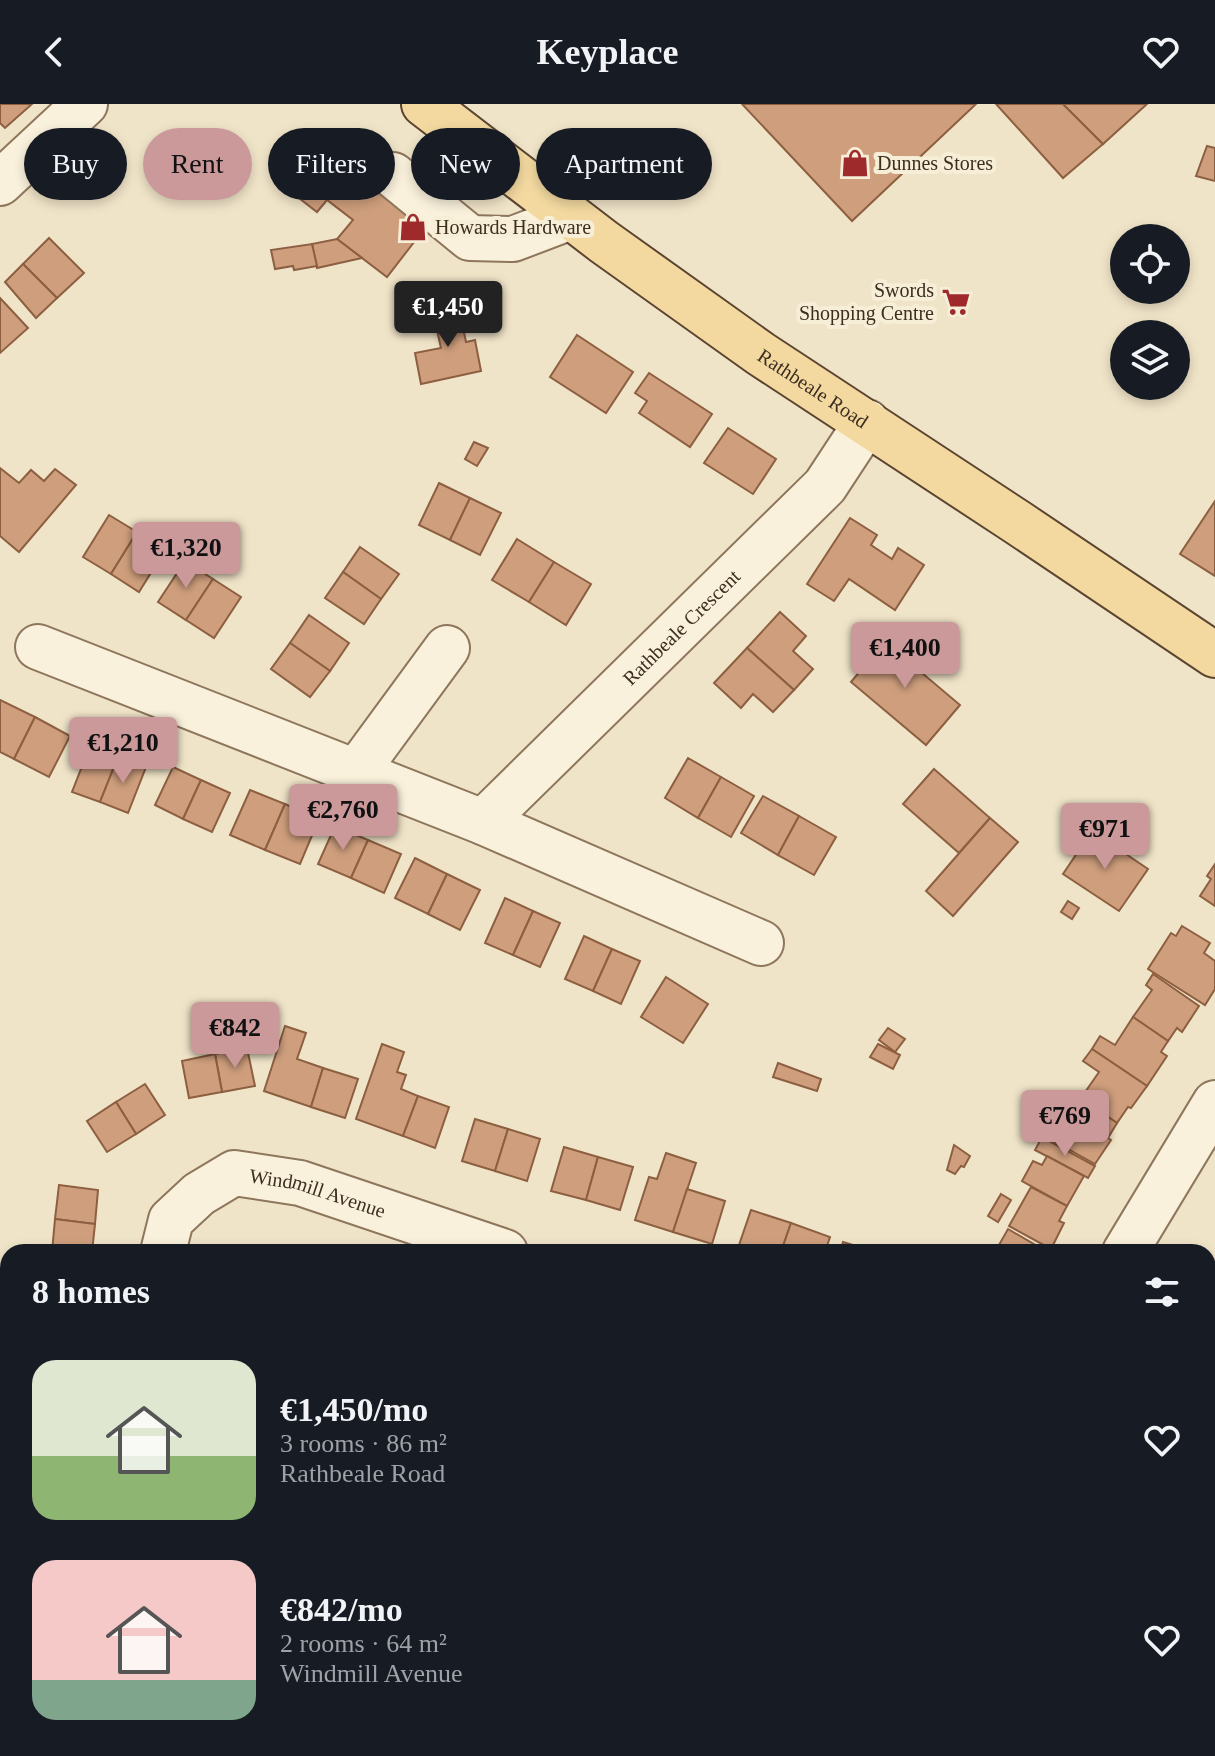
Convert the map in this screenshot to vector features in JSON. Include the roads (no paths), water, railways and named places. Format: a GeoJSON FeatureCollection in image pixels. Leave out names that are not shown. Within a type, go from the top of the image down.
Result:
{"type":"FeatureCollection","features":[{"type":"Feature","properties":{"kind":"main road","name":"Rathbeale Road"},"geometry":{"type":"LineString","coordinates":[[424,104],[571,217],[761,354],[1215,655]]}},
{"type":"Feature","properties":{"kind":"street"},"geometry":{"type":"LineString","coordinates":[[0,183],[85,104]]}},
{"type":"Feature","properties":{"kind":"street"},"geometry":{"type":"LineString","coordinates":[[395,177],[470,238],[513,239],[571,217]]}},
{"type":"Feature","properties":{"kind":"street","name":"Rathbeale Crescent"},"geometry":{"type":"LineString","coordinates":[[483,822],[825,486],[867,422]]}},
{"type":"Feature","properties":{"kind":"street"},"geometry":{"type":"LineString","coordinates":[[38,647],[483,822],[761,943]]}},
{"type":"Feature","properties":{"kind":"street"},"geometry":{"type":"LineString","coordinates":[[356,772],[447,648]]}},
{"type":"Feature","properties":{"kind":"street"},"geometry":{"type":"LineString","coordinates":[[1130,1244],[1215,1103]]}},
{"type":"Feature","properties":{"kind":"street","name":"Windmill Avenue"},"geometry":{"type":"LineString","coordinates":[[165,1244],[171,1220],[199,1194],[234,1173],[300,1183],[481,1244]]}},
{"type":"Feature","properties":{"kind":"place","name":"Dunnes Stores"},"geometry":{"type":"Point","coordinates":[855,163]}},
{"type":"Feature","properties":{"kind":"place","name":"Howards Hardware"},"geometry":{"type":"Point","coordinates":[413,227]}},
{"type":"Feature","properties":{"kind":"place","name":"Swords Shopping Centre"},"geometry":{"type":"Point","coordinates":[956,302]}}]}
